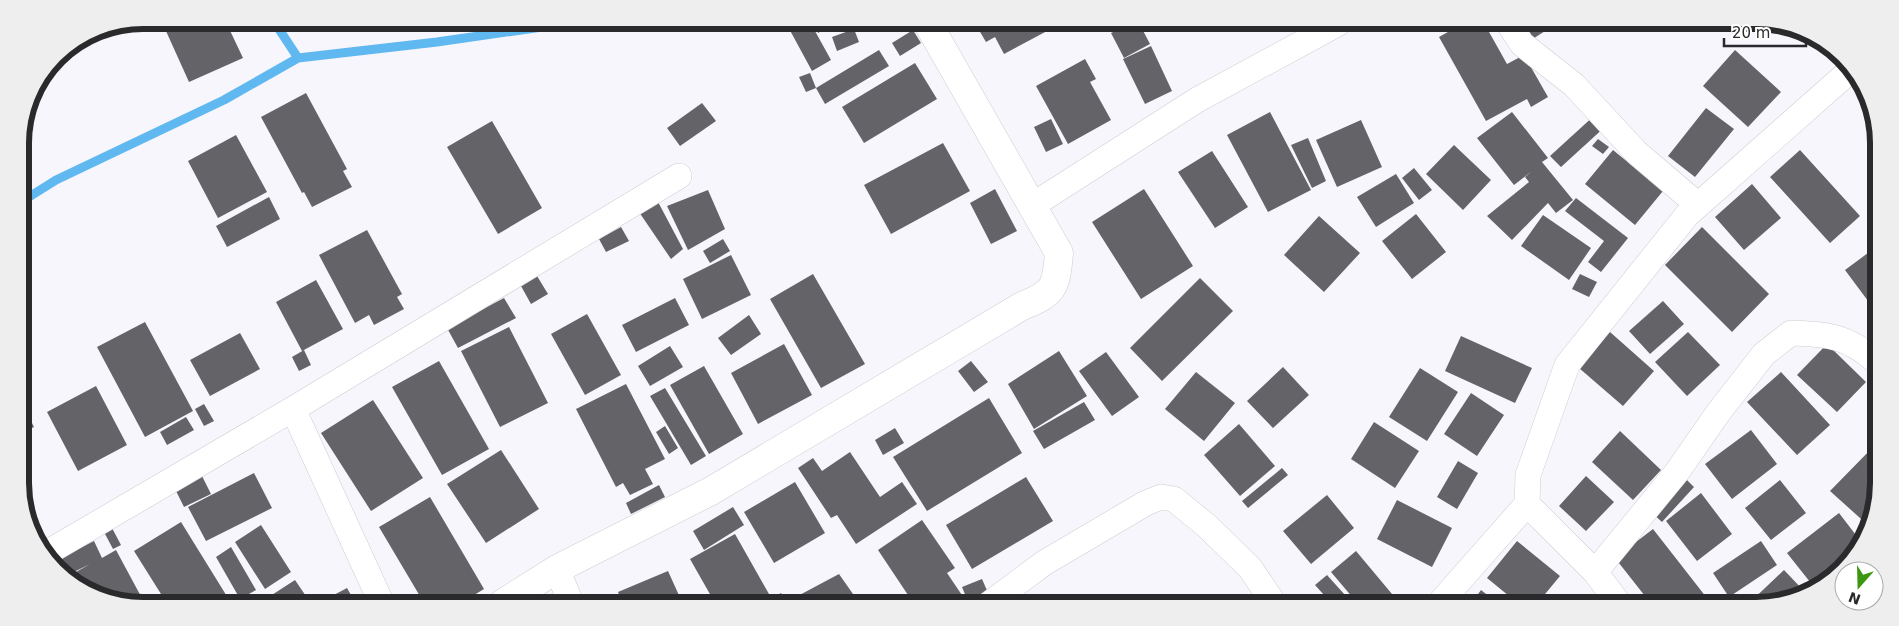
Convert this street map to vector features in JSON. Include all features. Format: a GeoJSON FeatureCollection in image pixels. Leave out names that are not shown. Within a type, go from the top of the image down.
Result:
{"type":"FeatureCollection","features":[{"type":"Feature","properties":{"kind":"street"},"geometry":{"type":"LineString","coordinates":[[513,597],[557,569],[711,491],[1022,306],[1042,298],[1056,282],[1059,253],[931,29]]}},
{"type":"Feature","properties":{"kind":"street"},"geometry":{"type":"LineString","coordinates":[[1033,205],[1197,100],[1328,29]]}},
{"type":"Feature","properties":{"kind":"street"},"geometry":{"type":"LineString","coordinates":[[1512,29],[1522,44],[1574,85],[1638,153],[1698,205]]}},
{"type":"Feature","properties":{"kind":"street"},"geometry":{"type":"LineString","coordinates":[[1445,597],[1527,504],[1528,475],[1567,365],[1687,215],[1847,74]]}},
{"type":"Feature","properties":{"kind":"street"},"geometry":{"type":"LineString","coordinates":[[51,551],[293,409],[679,176]]}},
{"type":"Feature","properties":{"kind":"street"},"geometry":{"type":"LineString","coordinates":[[1595,572],[1677,472],[1718,413],[1764,354],[1791,333],[1828,334],[1860,347],[1870,356]]}},
{"type":"Feature","properties":{"kind":"street"},"geometry":{"type":"LineString","coordinates":[[293,409],[379,597]]}},
{"type":"Feature","properties":{"kind":"street"},"geometry":{"type":"LineString","coordinates":[[998,597],[1044,563],[1146,503],[1161,497],[1174,499],[1208,526],[1250,568],[1270,597]]}},
{"type":"Feature","properties":{"kind":"street"},"geometry":{"type":"LineString","coordinates":[[1527,504],[1595,572],[1614,597]]}},
{"type":"Feature","properties":{"kind":"street"},"geometry":{"type":"LineString","coordinates":[[557,569],[569,597]]}},
{"type":"Feature","properties":{"kind":"building"},"geometry":{"type":"Polygon","coordinates":[[[165,29],[229,29],[243,58],[189,82],[165,29]]]}},
{"type":"Feature","properties":{"kind":"building"},"geometry":{"type":"Polygon","coordinates":[[[789,29],[814,29],[831,60],[812,71],[789,29]]]}},
{"type":"Feature","properties":{"kind":"building"},"geometry":{"type":"Polygon","coordinates":[[[816,29],[825,29],[818,33],[816,29]]]}},
{"type":"Feature","properties":{"kind":"building"},"geometry":{"type":"Polygon","coordinates":[[[854,29],[859,42],[837,51],[832,37],[854,29]]]}},
{"type":"Feature","properties":{"kind":"building"},"geometry":{"type":"Polygon","coordinates":[[[978,29],[1051,29],[1004,54],[995,37],[986,42],[978,29]]]}},
{"type":"Feature","properties":{"kind":"building"},"geometry":{"type":"Polygon","coordinates":[[[1119,29],[1142,29],[1150,44],[1124,58],[1111,33],[1119,29]]]}},
{"type":"Feature","properties":{"kind":"building"},"geometry":{"type":"Polygon","coordinates":[[[1453,29],[1487,29],[1507,64],[1524,55],[1548,97],[1531,107],[1527,99],[1486,121],[1439,37],[1453,29]]]}},
{"type":"Feature","properties":{"kind":"building"},"geometry":{"type":"Polygon","coordinates":[[[1519,29],[1548,29],[1528,42],[1519,29]]]}},
{"type":"Feature","properties":{"kind":"building"},"geometry":{"type":"Polygon","coordinates":[[[913,30],[921,43],[900,56],[892,43],[913,30]]]}},
{"type":"Feature","properties":{"kind":"building"},"geometry":{"type":"Polygon","coordinates":[[[1151,46],[1172,91],[1145,104],[1123,59],[1151,46]]]}},
{"type":"Feature","properties":{"kind":"building"},"geometry":{"type":"Polygon","coordinates":[[[879,50],[889,66],[825,104],[816,88],[879,50]]]}},
{"type":"Feature","properties":{"kind":"building"},"geometry":{"type":"Polygon","coordinates":[[[1735,50],[1781,92],[1748,127],[1703,86],[1735,50]]]}},
{"type":"Feature","properties":{"kind":"building"},"geometry":{"type":"Polygon","coordinates":[[[1085,59],[1096,79],[1090,82],[1111,120],[1068,144],[1036,86],[1085,59]]]}},
{"type":"Feature","properties":{"kind":"building"},"geometry":{"type":"Polygon","coordinates":[[[915,63],[937,99],[864,143],[842,107],[915,63]]]}},
{"type":"Feature","properties":{"kind":"building"},"geometry":{"type":"Polygon","coordinates":[[[810,73],[816,88],[806,92],[799,77],[810,73]]]}},
{"type":"Feature","properties":{"kind":"building"},"geometry":{"type":"Polygon","coordinates":[[[306,93],[347,169],[343,171],[352,187],[312,207],[304,192],[302,193],[261,117],[306,93]]]}},
{"type":"Feature","properties":{"kind":"building"},"geometry":{"type":"Polygon","coordinates":[[[702,103],[716,121],[680,146],[667,128],[702,103]]]}},
{"type":"Feature","properties":{"kind":"building"},"geometry":{"type":"Polygon","coordinates":[[[1706,108],[1734,129],[1695,177],[1668,156],[1706,108]]]}},
{"type":"Feature","properties":{"kind":"building"},"geometry":{"type":"Polygon","coordinates":[[[1270,112],[1311,190],[1268,212],[1227,135],[1270,112]]]}},
{"type":"Feature","properties":{"kind":"building"},"geometry":{"type":"Polygon","coordinates":[[[1512,112],[1548,158],[1542,162],[1573,200],[1556,213],[1548,203],[1512,240],[1487,216],[1529,182],[1525,177],[1532,171],[1514,185],[1477,138],[1512,112]]]}},
{"type":"Feature","properties":{"kind":"building"},"geometry":{"type":"Polygon","coordinates":[[[1596,114],[1607,125],[1561,167],[1550,156],[1596,114]]]}},
{"type":"Feature","properties":{"kind":"building"},"geometry":{"type":"Polygon","coordinates":[[[1051,119],[1063,144],[1046,152],[1034,127],[1051,119]]]}},
{"type":"Feature","properties":{"kind":"building"},"geometry":{"type":"Polygon","coordinates":[[[1361,120],[1382,167],[1337,187],[1316,140],[1361,120]]]}},
{"type":"Feature","properties":{"kind":"building"},"geometry":{"type":"Polygon","coordinates":[[[492,121],[542,208],[498,234],[447,147],[492,121]]]}},
{"type":"Feature","properties":{"kind":"building"},"geometry":{"type":"Polygon","coordinates":[[[236,135],[267,192],[218,218],[188,161],[236,135]]]}},
{"type":"Feature","properties":{"kind":"building"},"geometry":{"type":"Polygon","coordinates":[[[1308,138],[1326,181],[1312,188],[1291,145],[1308,138]]]}},
{"type":"Feature","properties":{"kind":"building"},"geometry":{"type":"Polygon","coordinates":[[[1598,139],[1609,147],[1603,154],[1592,146],[1598,139]]]}},
{"type":"Feature","properties":{"kind":"building"},"geometry":{"type":"Polygon","coordinates":[[[943,143],[970,191],[891,234],[864,185],[943,143]]]}},
{"type":"Feature","properties":{"kind":"building"},"geometry":{"type":"Polygon","coordinates":[[[1454,145],[1491,180],[1463,210],[1426,174],[1454,145]]]}},
{"type":"Feature","properties":{"kind":"building"},"geometry":{"type":"Polygon","coordinates":[[[1613,150],[1663,191],[1635,225],[1585,184],[1613,150]]]}},
{"type":"Feature","properties":{"kind":"building"},"geometry":{"type":"Polygon","coordinates":[[[1800,150],[1860,216],[1830,243],[1770,177],[1800,150]]]}},
{"type":"Feature","properties":{"kind":"building"},"geometry":{"type":"Polygon","coordinates":[[[1212,151],[1248,207],[1215,228],[1178,172],[1212,151]]]}},
{"type":"Feature","properties":{"kind":"building"},"geometry":{"type":"Polygon","coordinates":[[[1414,168],[1432,190],[1419,200],[1402,178],[1414,168]]]}},
{"type":"Feature","properties":{"kind":"building"},"geometry":{"type":"Polygon","coordinates":[[[1396,174],[1414,203],[1376,227],[1357,197],[1396,174]]]}},
{"type":"Feature","properties":{"kind":"building"},"geometry":{"type":"Polygon","coordinates":[[[1752,184],[1781,218],[1744,250],[1715,217],[1752,184]]]}},
{"type":"Feature","properties":{"kind":"building"},"geometry":{"type":"Polygon","coordinates":[[[995,189],[1017,231],[991,244],[970,203],[995,189]]]}},
{"type":"Feature","properties":{"kind":"building"},"geometry":{"type":"Polygon","coordinates":[[[1144,189],[1193,266],[1141,299],[1092,222],[1144,189]]]}},
{"type":"Feature","properties":{"kind":"building"},"geometry":{"type":"Polygon","coordinates":[[[708,190],[725,229],[688,250],[667,206],[708,190]]]}},
{"type":"Feature","properties":{"kind":"building"},"geometry":{"type":"Polygon","coordinates":[[[269,197],[280,219],[227,247],[216,226],[269,197]]]}},
{"type":"Feature","properties":{"kind":"building"},"geometry":{"type":"Polygon","coordinates":[[[1576,198],[1628,238],[1601,272],[1588,262],[1604,241],[1565,211],[1576,198]]]}},
{"type":"Feature","properties":{"kind":"building"},"geometry":{"type":"Polygon","coordinates":[[[657,200],[683,249],[671,259],[639,212],[657,200]]]}},
{"type":"Feature","properties":{"kind":"building"},"geometry":{"type":"Polygon","coordinates":[[[1416,214],[1446,252],[1412,279],[1382,241],[1416,214]]]}},
{"type":"Feature","properties":{"kind":"building"},"geometry":{"type":"Polygon","coordinates":[[[1543,215],[1591,248],[1569,280],[1521,246],[1543,215]]]}},
{"type":"Feature","properties":{"kind":"building"},"geometry":{"type":"Polygon","coordinates":[[[1319,216],[1360,253],[1324,292],[1284,255],[1319,216]]]}},
{"type":"Feature","properties":{"kind":"building"},"geometry":{"type":"Polygon","coordinates":[[[621,227],[629,241],[606,252],[599,239],[621,227]]]}},
{"type":"Feature","properties":{"kind":"building"},"geometry":{"type":"Polygon","coordinates":[[[1702,227],[1769,294],[1732,332],[1665,265],[1702,227]]]}},
{"type":"Feature","properties":{"kind":"building"},"geometry":{"type":"Polygon","coordinates":[[[367,230],[402,294],[397,297],[404,309],[374,325],[369,315],[355,323],[319,255],[367,230]]]}},
{"type":"Feature","properties":{"kind":"building"},"geometry":{"type":"Polygon","coordinates":[[[723,239],[730,251],[710,263],[703,251],[723,239]]]}},
{"type":"Feature","properties":{"kind":"building"},"geometry":{"type":"Polygon","coordinates":[[[1870,251],[1870,304],[1845,270],[1870,251]]]}},
{"type":"Feature","properties":{"kind":"building"},"geometry":{"type":"Polygon","coordinates":[[[731,255],[751,295],[702,319],[683,279],[731,255]]]}},
{"type":"Feature","properties":{"kind":"building"},"geometry":{"type":"Polygon","coordinates":[[[813,274],[865,364],[821,388],[770,299],[813,274]]]}},
{"type":"Feature","properties":{"kind":"building"},"geometry":{"type":"Polygon","coordinates":[[[1580,274],[1597,282],[1589,297],[1572,289],[1580,274]]]}},
{"type":"Feature","properties":{"kind":"building"},"geometry":{"type":"Polygon","coordinates":[[[537,276],[548,294],[531,304],[521,286],[537,276]]]}},
{"type":"Feature","properties":{"kind":"building"},"geometry":{"type":"Polygon","coordinates":[[[1200,278],[1233,311],[1162,381],[1130,348],[1200,278]]]}},
{"type":"Feature","properties":{"kind":"building"},"geometry":{"type":"Polygon","coordinates":[[[316,280],[343,329],[302,351],[276,302],[316,280]]]}},
{"type":"Feature","properties":{"kind":"building"},"geometry":{"type":"Polygon","coordinates":[[[504,298],[516,318],[458,348],[447,328],[504,298]]]}},
{"type":"Feature","properties":{"kind":"building"},"geometry":{"type":"Polygon","coordinates":[[[675,298],[689,325],[636,352],[622,325],[675,298]]]}},
{"type":"Feature","properties":{"kind":"building"},"geometry":{"type":"Polygon","coordinates":[[[1663,301],[1684,324],[1650,354],[1629,331],[1663,301]]]}},
{"type":"Feature","properties":{"kind":"building"},"geometry":{"type":"Polygon","coordinates":[[[587,314],[621,375],[585,395],[551,334],[587,314]]]}},
{"type":"Feature","properties":{"kind":"building"},"geometry":{"type":"Polygon","coordinates":[[[749,315],[761,334],[731,355],[718,338],[749,315]]]}},
{"type":"Feature","properties":{"kind":"building"},"geometry":{"type":"Polygon","coordinates":[[[145,322],[193,411],[145,437],[97,347],[145,322]]]}},
{"type":"Feature","properties":{"kind":"building"},"geometry":{"type":"Polygon","coordinates":[[[509,327],[548,403],[500,427],[461,351],[509,327]]]}},
{"type":"Feature","properties":{"kind":"building"},"geometry":{"type":"Polygon","coordinates":[[[1610,332],[1654,371],[1623,406],[1579,368],[1610,332]]]}},
{"type":"Feature","properties":{"kind":"building"},"geometry":{"type":"Polygon","coordinates":[[[1688,332],[1720,365],[1687,396],[1655,362],[1688,332]]]}},
{"type":"Feature","properties":{"kind":"building"},"geometry":{"type":"Polygon","coordinates":[[[240,333],[260,369],[210,396],[190,360],[240,333]]]}},
{"type":"Feature","properties":{"kind":"building"},"geometry":{"type":"Polygon","coordinates":[[[1461,336],[1532,368],[1515,403],[1445,371],[1461,336]]]}},
{"type":"Feature","properties":{"kind":"building"},"geometry":{"type":"Polygon","coordinates":[[[784,344],[812,395],[758,424],[731,373],[784,344]]]}},
{"type":"Feature","properties":{"kind":"building"},"geometry":{"type":"Polygon","coordinates":[[[1827,344],[1866,382],[1837,412],[1797,375],[1827,344]]]}},
{"type":"Feature","properties":{"kind":"building"},"geometry":{"type":"Polygon","coordinates":[[[670,346],[683,367],[650,386],[638,366],[670,346]]]}},
{"type":"Feature","properties":{"kind":"building"},"geometry":{"type":"Polygon","coordinates":[[[304,350],[311,365],[299,371],[292,357],[304,350]]]}},
{"type":"Feature","properties":{"kind":"building"},"geometry":{"type":"Polygon","coordinates":[[[1059,351],[1087,396],[1034,429],[1008,384],[1059,351]]]}},
{"type":"Feature","properties":{"kind":"building"},"geometry":{"type":"Polygon","coordinates":[[[1106,352],[1139,397],[1112,416],[1079,371],[1106,352]]]}},
{"type":"Feature","properties":{"kind":"building"},"geometry":{"type":"Polygon","coordinates":[[[439,361],[489,449],[442,475],[392,387],[439,361]]]}},
{"type":"Feature","properties":{"kind":"building"},"geometry":{"type":"Polygon","coordinates":[[[971,361],[988,382],[974,392],[958,371],[971,361]]]}},
{"type":"Feature","properties":{"kind":"building"},"geometry":{"type":"Polygon","coordinates":[[[704,366],[743,434],[709,454],[670,385],[704,366]]]}},
{"type":"Feature","properties":{"kind":"building"},"geometry":{"type":"Polygon","coordinates":[[[1283,367],[1309,395],[1273,428],[1247,401],[1283,367]]]}},
{"type":"Feature","properties":{"kind":"building"},"geometry":{"type":"Polygon","coordinates":[[[1420,368],[1458,392],[1427,441],[1389,417],[1420,368]]]}},
{"type":"Feature","properties":{"kind":"building"},"geometry":{"type":"Polygon","coordinates":[[[1196,372],[1235,403],[1204,441],[1165,409],[1196,372]]]}},
{"type":"Feature","properties":{"kind":"building"},"geometry":{"type":"Polygon","coordinates":[[[1781,372],[1830,425],[1797,455],[1747,402],[1781,372]]]}},
{"type":"Feature","properties":{"kind":"building"},"geometry":{"type":"Polygon","coordinates":[[[626,384],[665,459],[645,469],[653,484],[630,495],[623,483],[616,487],[576,409],[626,384]]]}},
{"type":"Feature","properties":{"kind":"building"},"geometry":{"type":"Polygon","coordinates":[[[96,386],[127,445],[78,471],[47,412],[96,386]]]}},
{"type":"Feature","properties":{"kind":"building"},"geometry":{"type":"Polygon","coordinates":[[[665,388],[706,456],[691,465],[650,396],[665,388]]]}},
{"type":"Feature","properties":{"kind":"building"},"geometry":{"type":"Polygon","coordinates":[[[1471,393],[1504,415],[1477,456],[1444,434],[1471,393]]]}},
{"type":"Feature","properties":{"kind":"building"},"geometry":{"type":"Polygon","coordinates":[[[989,398],[1022,453],[927,511],[893,457],[989,398]]]}},
{"type":"Feature","properties":{"kind":"building"},"geometry":{"type":"Polygon","coordinates":[[[373,400],[423,478],[371,511],[321,433],[373,400]]]}},
{"type":"Feature","properties":{"kind":"building"},"geometry":{"type":"Polygon","coordinates":[[[1084,402],[1095,420],[1044,449],[1033,431],[1084,402]]]}},
{"type":"Feature","properties":{"kind":"building"},"geometry":{"type":"Polygon","coordinates":[[[204,404],[214,421],[204,426],[195,409],[204,404]]]}},
{"type":"Feature","properties":{"kind":"building"},"geometry":{"type":"Polygon","coordinates":[[[29,417],[34,427],[29,430],[29,417]]]}},
{"type":"Feature","properties":{"kind":"building"},"geometry":{"type":"Polygon","coordinates":[[[186,417],[194,430],[167,445],[160,432],[186,417]]]}},
{"type":"Feature","properties":{"kind":"building"},"geometry":{"type":"Polygon","coordinates":[[[1374,422],[1419,451],[1395,488],[1351,459],[1374,422]]]}},
{"type":"Feature","properties":{"kind":"building"},"geometry":{"type":"Polygon","coordinates":[[[1239,424],[1275,466],[1240,496],[1204,455],[1239,424]]]}},
{"type":"Feature","properties":{"kind":"building"},"geometry":{"type":"Polygon","coordinates":[[[665,426],[678,448],[669,454],[656,432],[665,426]]]}},
{"type":"Feature","properties":{"kind":"building"},"geometry":{"type":"Polygon","coordinates":[[[895,428],[904,443],[883,455],[875,440],[895,428]]]}},
{"type":"Feature","properties":{"kind":"building"},"geometry":{"type":"Polygon","coordinates":[[[1751,430],[1777,464],[1732,499],[1705,464],[1751,430]]]}},
{"type":"Feature","properties":{"kind":"building"},"geometry":{"type":"Polygon","coordinates":[[[1620,431],[1661,470],[1633,500],[1592,462],[1620,431]]]}},
{"type":"Feature","properties":{"kind":"building"},"geometry":{"type":"Polygon","coordinates":[[[501,450],[539,509],[486,543],[447,484],[501,450]]]}},
{"type":"Feature","properties":{"kind":"building"},"geometry":{"type":"Polygon","coordinates":[[[1870,450],[1869,498],[1864,521],[1830,491],[1870,450]]]}},
{"type":"Feature","properties":{"kind":"building"},"geometry":{"type":"Polygon","coordinates":[[[850,452],[880,497],[902,482],[917,504],[856,544],[837,515],[831,518],[798,468],[813,458],[822,471],[850,452]]]}},
{"type":"Feature","properties":{"kind":"building"},"geometry":{"type":"Polygon","coordinates":[[[1458,461],[1478,473],[1457,509],[1437,497],[1458,461]]]}},
{"type":"Feature","properties":{"kind":"building"},"geometry":{"type":"Polygon","coordinates":[[[1282,468],[1288,475],[1248,508],[1242,501],[1282,468]]]}},
{"type":"Feature","properties":{"kind":"building"},"geometry":{"type":"Polygon","coordinates":[[[254,473],[272,508],[206,541],[188,507],[254,473]]]}},
{"type":"Feature","properties":{"kind":"building"},"geometry":{"type":"Polygon","coordinates":[[[202,476],[211,494],[184,507],[175,489],[202,476]]]}},
{"type":"Feature","properties":{"kind":"building"},"geometry":{"type":"Polygon","coordinates":[[[1586,476],[1614,502],[1586,531],[1559,506],[1586,476]]]}},
{"type":"Feature","properties":{"kind":"building"},"geometry":{"type":"Polygon","coordinates":[[[1026,477],[1053,521],[972,569],[946,525],[1026,477]]]}},
{"type":"Feature","properties":{"kind":"building"},"geometry":{"type":"Polygon","coordinates":[[[1685,478],[1694,487],[1662,522],[1652,513],[1685,478]]]}},
{"type":"Feature","properties":{"kind":"building"},"geometry":{"type":"Polygon","coordinates":[[[1780,480],[1806,513],[1771,540],[1745,508],[1780,480]]]}},
{"type":"Feature","properties":{"kind":"building"},"geometry":{"type":"Polygon","coordinates":[[[795,482],[825,533],[774,563],[744,512],[795,482]]]}},
{"type":"Feature","properties":{"kind":"building"},"geometry":{"type":"Polygon","coordinates":[[[659,485],[665,497],[631,514],[626,503],[659,485]]]}},
{"type":"Feature","properties":{"kind":"building"},"geometry":{"type":"Polygon","coordinates":[[[1701,493],[1732,534],[1697,561],[1666,521],[1701,493]]]}},
{"type":"Feature","properties":{"kind":"building"},"geometry":{"type":"Polygon","coordinates":[[[1327,495],[1354,528],[1311,564],[1283,531],[1327,495]]]}},
{"type":"Feature","properties":{"kind":"building"},"geometry":{"type":"Polygon","coordinates":[[[430,497],[484,589],[471,597],[420,597],[379,527],[430,497]]]}},
{"type":"Feature","properties":{"kind":"building"},"geometry":{"type":"Polygon","coordinates":[[[1397,500],[1452,528],[1432,567],[1377,539],[1397,500]]]}},
{"type":"Feature","properties":{"kind":"building"},"geometry":{"type":"Polygon","coordinates":[[[733,507],[744,525],[704,550],[693,531],[733,507]]]}},
{"type":"Feature","properties":{"kind":"building"},"geometry":{"type":"Polygon","coordinates":[[[1839,513],[1857,537],[1842,559],[1834,561],[1832,569],[1811,583],[1787,553],[1839,513]]]}},
{"type":"Feature","properties":{"kind":"building"},"geometry":{"type":"Polygon","coordinates":[[[922,520],[955,568],[947,573],[963,597],[909,597],[878,550],[922,520]]]}},
{"type":"Feature","properties":{"kind":"building"},"geometry":{"type":"Polygon","coordinates":[[[181,522],[227,597],[163,597],[134,551],[181,522]]]}},
{"type":"Feature","properties":{"kind":"building"},"geometry":{"type":"Polygon","coordinates":[[[261,525],[291,572],[265,589],[235,542],[261,525]]]}},
{"type":"Feature","properties":{"kind":"building"},"geometry":{"type":"Polygon","coordinates":[[[112,528],[121,545],[113,549],[104,532],[112,528]]]}},
{"type":"Feature","properties":{"kind":"building"},"geometry":{"type":"Polygon","coordinates":[[[1653,529],[1706,597],[1646,597],[1615,558],[1653,529]]]}},
{"type":"Feature","properties":{"kind":"building"},"geometry":{"type":"Polygon","coordinates":[[[735,534],[769,594],[764,597],[712,597],[690,559],[735,534]]]}},
{"type":"Feature","properties":{"kind":"building"},"geometry":{"type":"Polygon","coordinates":[[[94,541],[102,558],[116,550],[141,597],[128,596],[99,589],[73,574],[90,564],[72,573],[58,559],[94,541]]]}},
{"type":"Feature","properties":{"kind":"building"},"geometry":{"type":"Polygon","coordinates":[[[1517,541],[1560,576],[1543,597],[1510,597],[1487,578],[1517,541]]]}},
{"type":"Feature","properties":{"kind":"building"},"geometry":{"type":"Polygon","coordinates":[[[1761,541],[1777,565],[1729,597],[1713,573],[1761,541]]]}},
{"type":"Feature","properties":{"kind":"building"},"geometry":{"type":"Polygon","coordinates":[[[231,547],[256,590],[244,597],[239,597],[216,557],[231,547]]]}},
{"type":"Feature","properties":{"kind":"building"},"geometry":{"type":"Polygon","coordinates":[[[1356,551],[1394,597],[1352,597],[1331,572],[1356,551]]]}},
{"type":"Feature","properties":{"kind":"building"},"geometry":{"type":"Polygon","coordinates":[[[1784,570],[1801,588],[1771,596],[1756,597],[1784,570]]]}},
{"type":"Feature","properties":{"kind":"building"},"geometry":{"type":"Polygon","coordinates":[[[668,571],[680,597],[620,597],[618,592],[668,571]]]}},
{"type":"Feature","properties":{"kind":"building"},"geometry":{"type":"Polygon","coordinates":[[[839,574],[855,597],[796,597],[839,574]]]}},
{"type":"Feature","properties":{"kind":"building"},"geometry":{"type":"Polygon","coordinates":[[[1327,575],[1347,597],[1326,597],[1315,585],[1327,575]]]}},
{"type":"Feature","properties":{"kind":"building"},"geometry":{"type":"Polygon","coordinates":[[[982,579],[989,595],[985,597],[966,597],[962,587],[982,579]]]}},
{"type":"Feature","properties":{"kind":"building"},"geometry":{"type":"Polygon","coordinates":[[[295,580],[307,597],[269,597],[295,580]]]}},
{"type":"Feature","properties":{"kind":"building"},"geometry":{"type":"Polygon","coordinates":[[[347,588],[352,597],[330,597],[347,588]]]}},
{"type":"Feature","properties":{"kind":"building"},"geometry":{"type":"Polygon","coordinates":[[[1481,590],[1490,597],[1476,597],[1481,590]]]}},
{"type":"Feature","properties":{"kind":"building"},"geometry":{"type":"Polygon","coordinates":[[[781,593],[783,597],[774,597],[781,593]]]}},
{"type":"Feature","properties":{"kind":"waterway"},"geometry":{"type":"LineString","coordinates":[[279,29],[298,58]]}},
{"type":"Feature","properties":{"kind":"waterway"},"geometry":{"type":"LineString","coordinates":[[29,197],[56,180],[224,100],[298,58],[437,42],[528,29]]}}]}
